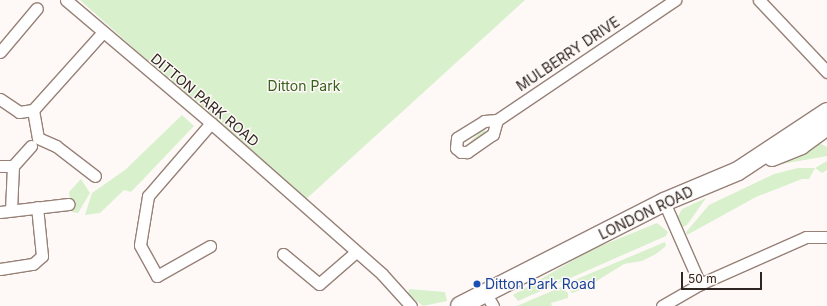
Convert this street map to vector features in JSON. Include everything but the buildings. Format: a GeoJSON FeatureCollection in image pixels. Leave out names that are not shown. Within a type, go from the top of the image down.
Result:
{"type":"FeatureCollection","features":[{"type":"Feature","properties":{"kind":"main road","name":"LONDON ROAD"},"geometry":{"type":"LineString","coordinates":[[460,306],[490,300],[664,202],[738,171],[827,112]]}},
{"type":"Feature","properties":{"kind":"main road"},"geometry":{"type":"LineString","coordinates":[[738,171],[801,145],[827,126]]}},
{"type":"Feature","properties":{"kind":"street","name":"DITTON PARK ROAD"},"geometry":{"type":"LineString","coordinates":[[66,0],[102,34],[211,123],[356,252],[411,306]]}},
{"type":"Feature","properties":{"kind":"street","name":"MULBERRY DRIVE"},"geometry":{"type":"LineString","coordinates":[[497,120],[675,0]]}},
{"type":"Feature","properties":{"kind":"street"},"geometry":{"type":"LineString","coordinates":[[759,0],[827,72]]}},
{"type":"Feature","properties":{"kind":"street"},"geometry":{"type":"LineString","coordinates":[[0,52],[37,8]]}},
{"type":"Feature","properties":{"kind":"street"},"geometry":{"type":"LineString","coordinates":[[0,99],[19,112],[34,110],[102,34]]}},
{"type":"Feature","properties":{"kind":"street"},"geometry":{"type":"LineString","coordinates":[[34,110],[35,142],[13,166],[5,211],[69,204]]}},
{"type":"Feature","properties":{"kind":"street"},"geometry":{"type":"LineString","coordinates":[[210,246],[157,276],[140,245],[148,196],[211,123]]}},
{"type":"Feature","properties":{"kind":"street"},"geometry":{"type":"LineString","coordinates":[[35,142],[56,146],[95,176]]}},
{"type":"Feature","properties":{"kind":"street"},"geometry":{"type":"LineString","coordinates":[[0,166],[13,166]]}},
{"type":"Feature","properties":{"kind":"street"},"geometry":{"type":"LineString","coordinates":[[664,202],[700,284]]}},
{"type":"Feature","properties":{"kind":"street"},"geometry":{"type":"LineString","coordinates":[[0,270],[33,264],[42,256],[37,207]]}},
{"type":"Feature","properties":{"kind":"street"},"geometry":{"type":"LineString","coordinates":[[662,306],[700,284],[806,237],[827,237]]}},
{"type":"Feature","properties":{"kind":"street"},"geometry":{"type":"LineString","coordinates":[[283,254],[319,284],[356,252]]}},
{"type":"Feature","properties":{"kind":"green space","name":"Ditton Park"},"geometry":{"type":"Polygon","coordinates":[[[80,0],[525,0],[304,201],[80,0]]]}},
{"type":"Feature","properties":{"kind":"green space"},"geometry":{"type":"Polygon","coordinates":[[[182,115],[194,126],[131,192],[124,190],[100,213],[85,215],[92,193],[125,170],[182,115]]]}},
{"type":"Feature","properties":{"kind":"green space"},"geometry":{"type":"Polygon","coordinates":[[[483,129],[487,133],[467,153],[463,149],[483,129]]]}},
{"type":"Feature","properties":{"kind":"green space"},"geometry":{"type":"Polygon","coordinates":[[[817,142],[827,147],[827,156],[782,164],[817,142]]]}},
{"type":"Feature","properties":{"kind":"green space"},"geometry":{"type":"Polygon","coordinates":[[[827,161],[827,170],[822,173],[815,168],[827,161]]]}},
{"type":"Feature","properties":{"kind":"green space"},"geometry":{"type":"Polygon","coordinates":[[[798,168],[815,168],[809,179],[802,179],[756,197],[687,235],[686,232],[709,205],[774,174],[798,168]]]}},
{"type":"Feature","properties":{"kind":"green space"},"geometry":{"type":"Polygon","coordinates":[[[81,179],[90,193],[78,213],[72,212],[69,192],[81,179]]]}},
{"type":"Feature","properties":{"kind":"green space"},"geometry":{"type":"Polygon","coordinates":[[[706,198],[687,225],[677,230],[675,222],[682,209],[706,198]]]}},
{"type":"Feature","properties":{"kind":"green space"},"geometry":{"type":"Polygon","coordinates":[[[657,223],[668,232],[666,236],[518,301],[513,295],[591,250],[657,223]]]}},
{"type":"Feature","properties":{"kind":"green space"},"geometry":{"type":"Polygon","coordinates":[[[665,242],[666,246],[656,254],[642,261],[624,264],[584,289],[572,293],[565,284],[665,242]]]}},
{"type":"Feature","properties":{"kind":"green space"},"geometry":{"type":"Polygon","coordinates":[[[561,287],[568,293],[568,298],[551,303],[552,306],[517,306],[561,287]]]}},
{"type":"Feature","properties":{"kind":"green space"},"geometry":{"type":"Polygon","coordinates":[[[409,289],[445,292],[447,301],[423,306],[408,294],[409,289]]]}},
{"type":"Feature","properties":{"kind":"place","name":"Ditton Park Road"},"geometry":{"type":"Point","coordinates":[477,284]}}]}
